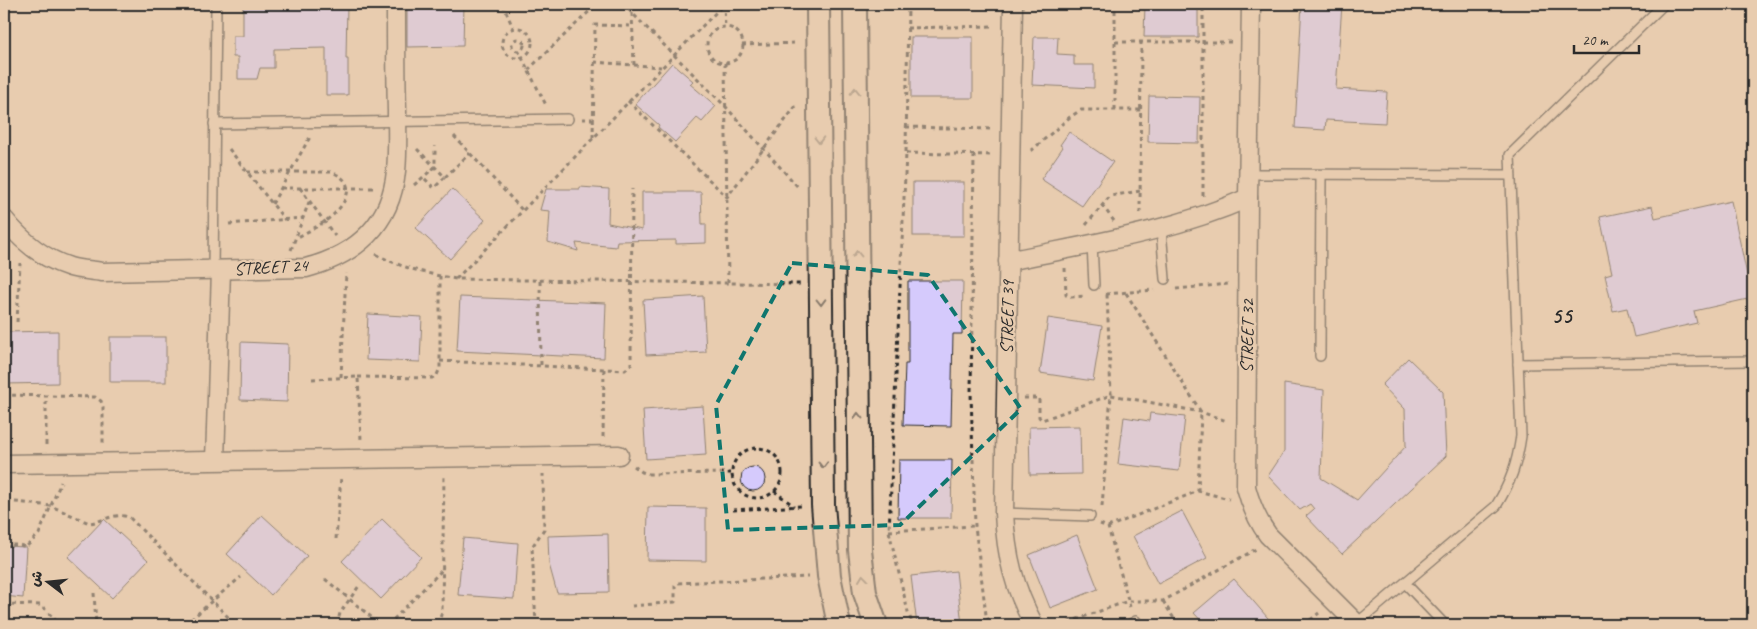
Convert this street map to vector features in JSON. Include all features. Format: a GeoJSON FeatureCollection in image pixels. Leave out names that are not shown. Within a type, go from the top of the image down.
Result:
{"type":"FeatureCollection","features":[{"type":"Feature","properties":{"kind":"street","name":"STREET 24"},"geometry":{"type":"LineString","coordinates":[[4,219],[21,238],[42,254],[70,267],[102,272],[284,269],[306,268],[328,262],[353,248],[372,230],[382,214],[393,189],[396,172],[397,125],[396,4]]}},
{"type":"Feature","properties":{"kind":"street"},"geometry":{"type":"LineString","coordinates":[[818,4],[823,505],[829,576],[840,625]]}},
{"type":"Feature","properties":{"kind":"street"},"geometry":{"type":"LineString","coordinates":[[855,4],[860,550],[865,593],[876,625]]}},
{"type":"Feature","properties":{"kind":"street","name":"STREET 39"},"geometry":{"type":"LineString","coordinates":[[1013,4],[1004,513],[1009,561],[1015,584],[1034,625]]}},
{"type":"Feature","properties":{"kind":"street","name":"STREET 32"},"geometry":{"type":"LineString","coordinates":[[1251,4],[1246,487],[1250,505],[1258,521],[1272,540],[1349,621]]}},
{"type":"Feature","properties":{"kind":"street"},"geometry":{"type":"LineString","coordinates":[[1008,261],[1161,229],[1203,216],[1248,198]]}},
{"type":"Feature","properties":{"kind":"street"},"geometry":{"type":"LineString","coordinates":[[215,460],[217,270]]}},
{"type":"Feature","properties":{"kind":"street"},"geometry":{"type":"LineString","coordinates":[[5,464],[611,455]]}},
{"type":"Feature","properties":{"kind":"lane"},"geometry":{"type":"LineString","coordinates":[[216,4],[213,225],[217,270]]}},
{"type":"Feature","properties":{"kind":"lane"},"geometry":{"type":"LineString","coordinates":[[1349,621],[1405,583],[1496,506],[1509,484],[1518,461],[1521,436],[1510,157],[1512,152],[1664,4]]}},
{"type":"Feature","properties":{"kind":"lane"},"geometry":{"type":"LineString","coordinates":[[214,127],[318,122],[397,125],[440,120],[568,119]]}},
{"type":"Feature","properties":{"kind":"lane"},"geometry":{"type":"LineString","coordinates":[[1249,174],[1510,174]]}},
{"type":"Feature","properties":{"kind":"lane"},"geometry":{"type":"LineString","coordinates":[[1320,356],[1321,175]]}},
{"type":"Feature","properties":{"kind":"lane"},"geometry":{"type":"LineString","coordinates":[[1161,229],[1165,279]]}},
{"type":"Feature","properties":{"kind":"lane"},"geometry":{"type":"LineString","coordinates":[[1092,244],[1094,285]]}},
{"type":"Feature","properties":{"kind":"lane"},"geometry":{"type":"LineString","coordinates":[[1518,364],[1753,361]]}},
{"type":"Feature","properties":{"kind":"lane"},"geometry":{"type":"LineString","coordinates":[[1004,513],[1090,516]]}},
{"type":"Feature","properties":{"kind":"lane"},"geometry":{"type":"LineString","coordinates":[[1405,583],[1445,625]]}},
{"type":"Feature","properties":{"kind":"path"},"geometry":{"type":"LineString","coordinates":[[503,4],[513,28]]}},
{"type":"Feature","properties":{"kind":"path"},"geometry":{"type":"LineString","coordinates":[[528,70],[598,4]]}},
{"type":"Feature","properties":{"kind":"path"},"geometry":{"type":"LineString","coordinates":[[623,4],[726,107],[820,212]]}},
{"type":"Feature","properties":{"kind":"path"},"geometry":{"type":"LineString","coordinates":[[724,4],[725,28]]}},
{"type":"Feature","properties":{"kind":"path"},"geometry":{"type":"LineString","coordinates":[[456,279],[724,4]]}},
{"type":"Feature","properties":{"kind":"path"},"geometry":{"type":"LineString","coordinates":[[908,4],[906,153],[890,531],[908,612],[913,625]]}},
{"type":"Feature","properties":{"kind":"path"},"geometry":{"type":"LineString","coordinates":[[1115,4],[1115,110]]}},
{"type":"Feature","properties":{"kind":"path"},"geometry":{"type":"LineString","coordinates":[[1203,4],[1203,216]]}},
{"type":"Feature","properties":{"kind":"path"},"geometry":{"type":"LineString","coordinates":[[632,13],[634,65]]}},
{"type":"Feature","properties":{"kind":"path"},"geometry":{"type":"LineString","coordinates":[[594,138],[595,25],[633,26]]}},
{"type":"Feature","properties":{"kind":"path"},"geometry":{"type":"LineString","coordinates":[[908,28],[1013,25]]}},
{"type":"Feature","properties":{"kind":"path"},"geometry":{"type":"LineString","coordinates":[[513,28],[526,30],[530,36],[531,49],[521,58],[510,56],[502,47],[504,35],[513,28]]}},
{"type":"Feature","properties":{"kind":"path"},"geometry":{"type":"LineString","coordinates":[[725,28],[737,32],[741,38],[742,45],[738,58],[725,63],[718,62],[712,58],[708,53],[707,46],[708,39],[712,33],[718,29],[725,28]]}},
{"type":"Feature","properties":{"kind":"path"},"geometry":{"type":"LineString","coordinates":[[1115,42],[1251,42]]}},
{"type":"Feature","properties":{"kind":"path"},"geometry":{"type":"LineString","coordinates":[[1140,234],[1141,42]]}},
{"type":"Feature","properties":{"kind":"path"},"geometry":{"type":"LineString","coordinates":[[742,45],[818,43]]}},
{"type":"Feature","properties":{"kind":"path"},"geometry":{"type":"LineString","coordinates":[[518,50],[553,119]]}},
{"type":"Feature","properties":{"kind":"path"},"geometry":{"type":"LineString","coordinates":[[594,62],[662,67]]}},
{"type":"Feature","properties":{"kind":"path"},"geometry":{"type":"LineString","coordinates":[[725,63],[728,282]]}},
{"type":"Feature","properties":{"kind":"path"},"geometry":{"type":"LineString","coordinates":[[727,197],[818,78]]}},
{"type":"Feature","properties":{"kind":"path"},"geometry":{"type":"LineString","coordinates":[[628,101],[727,197]]}},
{"type":"Feature","properties":{"kind":"path"},"geometry":{"type":"LineString","coordinates":[[906,153],[974,154],[1010,162],[1081,110],[1141,110]]}},
{"type":"Feature","properties":{"kind":"path"},"geometry":{"type":"LineString","coordinates":[[440,120],[523,211]]}},
{"type":"Feature","properties":{"kind":"path"},"geometry":{"type":"LineString","coordinates":[[272,204],[318,122]]}},
{"type":"Feature","properties":{"kind":"path"},"geometry":{"type":"LineString","coordinates":[[397,125],[445,177]]}},
{"type":"Feature","properties":{"kind":"path"},"geometry":{"type":"LineString","coordinates":[[214,127],[285,220]]}},
{"type":"Feature","properties":{"kind":"path"},"geometry":{"type":"LineString","coordinates":[[906,127],[1011,129]]}},
{"type":"Feature","properties":{"kind":"path"},"geometry":{"type":"LineString","coordinates":[[423,177],[434,188],[470,153]]}},
{"type":"Feature","properties":{"kind":"path"},"geometry":{"type":"LineString","coordinates":[[974,154],[971,393],[975,526],[986,615],[991,625]]}},
{"type":"Feature","properties":{"kind":"path"},"geometry":{"type":"LineString","coordinates":[[247,172],[331,172],[345,180],[348,188],[346,199],[325,222],[296,238]]}},
{"type":"Feature","properties":{"kind":"path"},"geometry":{"type":"LineString","coordinates":[[281,188],[393,189]]}},
{"type":"Feature","properties":{"kind":"path"},"geometry":{"type":"LineString","coordinates":[[300,188],[325,222],[353,248],[422,273],[456,279],[821,284]]}},
{"type":"Feature","properties":{"kind":"path"},"geometry":{"type":"LineString","coordinates":[[440,362],[625,370],[631,365],[632,188]]}},
{"type":"Feature","properties":{"kind":"path"},"geometry":{"type":"LineString","coordinates":[[1087,296],[1071,298],[1066,295],[1065,250],[1110,196],[1140,191]]}},
{"type":"Feature","properties":{"kind":"path"},"geometry":{"type":"LineString","coordinates":[[284,269],[310,201]]}},
{"type":"Feature","properties":{"kind":"path"},"geometry":{"type":"LineString","coordinates":[[213,225],[303,218]]}},
{"type":"Feature","properties":{"kind":"path"},"geometry":{"type":"LineString","coordinates":[[17,322],[21,238]]}},
{"type":"Feature","properties":{"kind":"path"},"geometry":{"type":"LineString","coordinates":[[341,377],[353,248]]}},
{"type":"Feature","properties":{"kind":"path"},"geometry":{"type":"LineString","coordinates":[[312,379],[341,377],[432,378],[437,375],[440,368],[440,276]]}},
{"type":"Feature","properties":{"kind":"path"},"geometry":{"type":"LineString","coordinates":[[540,281],[541,366]]}},
{"type":"Feature","properties":{"kind":"path"},"geometry":{"type":"LineString","coordinates":[[1175,289],[1247,282]]}},
{"type":"Feature","properties":{"kind":"path"},"geometry":{"type":"LineString","coordinates":[[1101,295],[1156,290]]}},
{"type":"Feature","properties":{"kind":"path"},"geometry":{"type":"LineString","coordinates":[[1126,293],[1201,412],[1198,491]]}},
{"type":"Feature","properties":{"kind":"path"},"geometry":{"type":"LineString","coordinates":[[1102,508],[1111,395],[1106,294]]}},
{"type":"Feature","properties":{"kind":"path"},"geometry":{"type":"LineString","coordinates":[[604,369],[611,455],[649,474],[731,473]]}},
{"type":"Feature","properties":{"kind":"path"},"geometry":{"type":"LineString","coordinates":[[358,377],[362,459]]}},
{"type":"Feature","properties":{"kind":"path"},"geometry":{"type":"LineString","coordinates":[[4,395],[95,397],[101,401],[103,407],[102,462]]}},
{"type":"Feature","properties":{"kind":"path"},"geometry":{"type":"LineString","coordinates":[[1005,398],[1039,398],[1039,417],[1042,420],[1111,395],[1201,412],[1246,428]]}},
{"type":"Feature","properties":{"kind":"path"},"geometry":{"type":"LineString","coordinates":[[46,396],[46,463]]}},
{"type":"Feature","properties":{"kind":"path"},"geometry":{"type":"LineString","coordinates":[[758,447],[774,454],[782,468],[782,477],[774,491],[767,496],[759,498],[743,494],[732,481],[732,464],[736,457],[743,451],[758,447]]}},
{"type":"Feature","properties":{"kind":"path"},"geometry":{"type":"LineString","coordinates":[[536,625],[532,547],[544,529],[543,456]]}},
{"type":"Feature","properties":{"kind":"path"},"geometry":{"type":"LineString","coordinates":[[439,625],[442,609],[444,457]]}},
{"type":"Feature","properties":{"kind":"path"},"geometry":{"type":"LineString","coordinates":[[336,539],[342,459]]}},
{"type":"Feature","properties":{"kind":"path"},"geometry":{"type":"LineString","coordinates":[[4,545],[26,547],[39,534],[69,463]]}},
{"type":"Feature","properties":{"kind":"path"},"geometry":{"type":"LineString","coordinates":[[5,464],[7,527]]}},
{"type":"Feature","properties":{"kind":"path"},"geometry":{"type":"LineString","coordinates":[[774,491],[794,506]]}},
{"type":"Feature","properties":{"kind":"path"},"geometry":{"type":"LineString","coordinates":[[1108,527],[1198,491],[1250,505]]}},
{"type":"Feature","properties":{"kind":"path"},"geometry":{"type":"LineString","coordinates":[[7,502],[50,506],[89,524],[122,516],[130,518],[236,625]]}},
{"type":"Feature","properties":{"kind":"path"},"geometry":{"type":"LineString","coordinates":[[733,510],[823,505]]}},
{"type":"Feature","properties":{"kind":"path"},"geometry":{"type":"LineString","coordinates":[[1101,516],[1100,523],[1108,527],[1132,623]]}},
{"type":"Feature","properties":{"kind":"path"},"geometry":{"type":"LineString","coordinates":[[890,531],[975,526]]}},
{"type":"Feature","properties":{"kind":"path"},"geometry":{"type":"LineString","coordinates":[[1061,625],[1128,601],[1163,601],[1272,540]]}},
{"type":"Feature","properties":{"kind":"path"},"geometry":{"type":"LineString","coordinates":[[388,625],[442,569]]}},
{"type":"Feature","properties":{"kind":"path"},"geometry":{"type":"LineString","coordinates":[[185,625],[241,576]]}},
{"type":"Feature","properties":{"kind":"path"},"geometry":{"type":"LineString","coordinates":[[632,606],[675,602],[675,586],[677,583],[829,576]]}},
{"type":"Feature","properties":{"kind":"path"},"geometry":{"type":"LineString","coordinates":[[325,579],[382,625]]}},
{"type":"Feature","properties":{"kind":"path"},"geometry":{"type":"LineString","coordinates":[[337,625],[340,613],[359,586]]}},
{"type":"Feature","properties":{"kind":"path"},"geometry":{"type":"LineString","coordinates":[[94,593],[96,625]]}},
{"type":"Feature","properties":{"kind":"path"},"geometry":{"type":"LineString","coordinates":[[1163,601],[1178,625]]}},
{"type":"Feature","properties":{"kind":"path"},"geometry":{"type":"LineString","coordinates":[[4,604],[41,605],[60,625]]}},
{"type":"Feature","properties":{"kind":"highlighted area"},"geometry":{"type":"Polygon","coordinates":[[[792,263],[928,275],[1021,409],[900,525],[728,530],[716,405],[792,263]]]}},
{"type":"Feature","properties":{"kind":"building"},"geometry":{"type":"Polygon","coordinates":[[[243,4],[347,4],[346,59],[348,59],[348,95],[326,95],[326,48],[274,49],[274,68],[260,68],[257,79],[238,79],[238,57],[233,57],[233,36],[243,36],[243,4]]]}},
{"type":"Feature","properties":{"kind":"building"},"geometry":{"type":"Polygon","coordinates":[[[407,4],[464,4],[463,46],[407,47],[407,4]]]}},
{"type":"Feature","properties":{"kind":"building"},"geometry":{"type":"Polygon","coordinates":[[[1145,4],[1198,4],[1198,37],[1144,37],[1145,4]]]}},
{"type":"Feature","properties":{"kind":"building"},"geometry":{"type":"Polygon","coordinates":[[[1302,4],[1342,4],[1336,89],[1387,92],[1385,123],[1326,120],[1325,130],[1295,128],[1302,4]]]}},
{"type":"Feature","properties":{"kind":"building"},"geometry":{"type":"Polygon","coordinates":[[[911,37],[973,37],[973,98],[911,98],[911,37]]]}},
{"type":"Feature","properties":{"kind":"building"},"geometry":{"type":"Polygon","coordinates":[[[1034,37],[1058,37],[1057,54],[1074,55],[1074,65],[1094,65],[1094,88],[1032,85],[1034,37]]]}},
{"type":"Feature","properties":{"kind":"building"},"geometry":{"type":"Polygon","coordinates":[[[672,63],[693,81],[690,84],[716,106],[702,122],[697,118],[675,142],[635,104],[672,63]]]}},
{"type":"Feature","properties":{"kind":"building"},"geometry":{"type":"Polygon","coordinates":[[[1149,96],[1200,97],[1199,143],[1148,142],[1149,96]]]}},
{"type":"Feature","properties":{"kind":"building"},"geometry":{"type":"Polygon","coordinates":[[[1069,132],[1113,162],[1082,206],[1041,179],[1063,147],[1060,145],[1069,132]]]}},
{"type":"Feature","properties":{"kind":"building"},"geometry":{"type":"Polygon","coordinates":[[[913,182],[964,182],[964,236],[913,236],[913,182]]]}},
{"type":"Feature","properties":{"kind":"building"},"geometry":{"type":"Polygon","coordinates":[[[580,187],[609,189],[608,223],[642,230],[642,192],[701,192],[702,224],[706,224],[706,243],[676,244],[676,240],[617,241],[616,247],[576,243],[578,251],[548,242],[550,211],[540,210],[546,189],[580,189],[580,187]]]}},
{"type":"Feature","properties":{"kind":"building"},"geometry":{"type":"Polygon","coordinates":[[[452,189],[485,220],[450,259],[416,228],[452,189]]]}},
{"type":"Feature","properties":{"kind":"building"},"geometry":{"type":"Polygon","coordinates":[[[1731,201],[1752,298],[1694,311],[1697,323],[1634,337],[1627,308],[1613,311],[1605,275],[1612,273],[1600,217],[1652,206],[1655,218],[1731,201]]]}},
{"type":"Feature","properties":{"kind":"building"},"geometry":{"type":"Polygon","coordinates":[[[908,281],[963,281],[962,334],[953,334],[951,426],[903,425],[905,364],[908,364],[908,281]]]}},
{"type":"Feature","properties":{"kind":"building"},"geometry":{"type":"Polygon","coordinates":[[[703,296],[706,352],[646,355],[643,300],[703,296]]]}},
{"type":"Feature","properties":{"kind":"building"},"geometry":{"type":"Polygon","coordinates":[[[460,297],[606,303],[604,358],[457,351],[460,297]]]}},
{"type":"Feature","properties":{"kind":"building"},"geometry":{"type":"Polygon","coordinates":[[[368,314],[422,317],[420,362],[366,360],[368,314]]]}},
{"type":"Feature","properties":{"kind":"building"},"geometry":{"type":"Polygon","coordinates":[[[1048,318],[1102,326],[1093,381],[1040,373],[1048,318]]]}},
{"type":"Feature","properties":{"kind":"building"},"geometry":{"type":"Polygon","coordinates":[[[58,331],[58,383],[4,384],[4,332],[58,331]]]}},
{"type":"Feature","properties":{"kind":"building"},"geometry":{"type":"Polygon","coordinates":[[[110,337],[166,337],[166,382],[110,382],[110,337]]]}},
{"type":"Feature","properties":{"kind":"building"},"geometry":{"type":"Polygon","coordinates":[[[241,342],[288,344],[287,402],[240,400],[241,342]]]}},
{"type":"Feature","properties":{"kind":"building"},"geometry":{"type":"Polygon","coordinates":[[[1408,358],[1443,392],[1446,456],[1342,554],[1306,516],[1314,509],[1310,504],[1300,510],[1268,476],[1284,452],[1284,384],[1324,390],[1321,478],[1357,500],[1406,446],[1405,409],[1382,385],[1408,358]]]}},
{"type":"Feature","properties":{"kind":"building"},"geometry":{"type":"Polygon","coordinates":[[[703,406],[706,455],[646,459],[643,410],[703,406]]]}},
{"type":"Feature","properties":{"kind":"building"},"geometry":{"type":"Polygon","coordinates":[[[1150,413],[1185,417],[1179,471],[1118,464],[1124,417],[1149,421],[1150,413]]]}},
{"type":"Feature","properties":{"kind":"building"},"geometry":{"type":"Polygon","coordinates":[[[1080,426],[1081,474],[1030,475],[1029,427],[1080,426]]]}},
{"type":"Feature","properties":{"kind":"building"},"geometry":{"type":"Polygon","coordinates":[[[899,460],[952,460],[951,518],[898,518],[899,460]]]}},
{"type":"Feature","properties":{"kind":"building"},"geometry":{"type":"Polygon","coordinates":[[[753,467],[762,470],[765,479],[762,488],[753,491],[744,488],[741,479],[744,470],[753,467]]]}},
{"type":"Feature","properties":{"kind":"building"},"geometry":{"type":"Polygon","coordinates":[[[648,507],[706,508],[706,561],[647,560],[648,507]]]}},
{"type":"Feature","properties":{"kind":"building"},"geometry":{"type":"Polygon","coordinates":[[[1182,511],[1207,558],[1158,584],[1133,536],[1182,511]]]}},
{"type":"Feature","properties":{"kind":"building"},"geometry":{"type":"Polygon","coordinates":[[[262,515],[307,556],[271,595],[227,554],[262,515]]]}},
{"type":"Feature","properties":{"kind":"building"},"geometry":{"type":"Polygon","coordinates":[[[104,519],[148,560],[112,598],[68,557],[104,519]]]}},
{"type":"Feature","properties":{"kind":"building"},"geometry":{"type":"Polygon","coordinates":[[[382,519],[421,557],[381,599],[342,561],[382,519]]]}},
{"type":"Feature","properties":{"kind":"building"},"geometry":{"type":"Polygon","coordinates":[[[608,534],[609,592],[557,593],[549,564],[548,536],[608,534]]]}},
{"type":"Feature","properties":{"kind":"building"},"geometry":{"type":"Polygon","coordinates":[[[1077,535],[1098,589],[1050,608],[1029,555],[1077,535]]]}},
{"type":"Feature","properties":{"kind":"building"},"geometry":{"type":"Polygon","coordinates":[[[463,538],[518,543],[514,599],[458,595],[463,538]]]}},
{"type":"Feature","properties":{"kind":"building"},"geometry":{"type":"Polygon","coordinates":[[[4,546],[26,547],[23,598],[4,596],[4,546]]]}},
{"type":"Feature","properties":{"kind":"building"},"geometry":{"type":"Polygon","coordinates":[[[956,571],[962,625],[917,625],[911,576],[956,571]]]}},
{"type":"Feature","properties":{"kind":"building"},"geometry":{"type":"Polygon","coordinates":[[[1234,579],[1274,625],[1205,625],[1194,613],[1234,579]]]}},
{"type":"Feature","properties":{"kind":"district","name":"55"},"geometry":{"type":"Point","coordinates":[1562,315]}}]}
